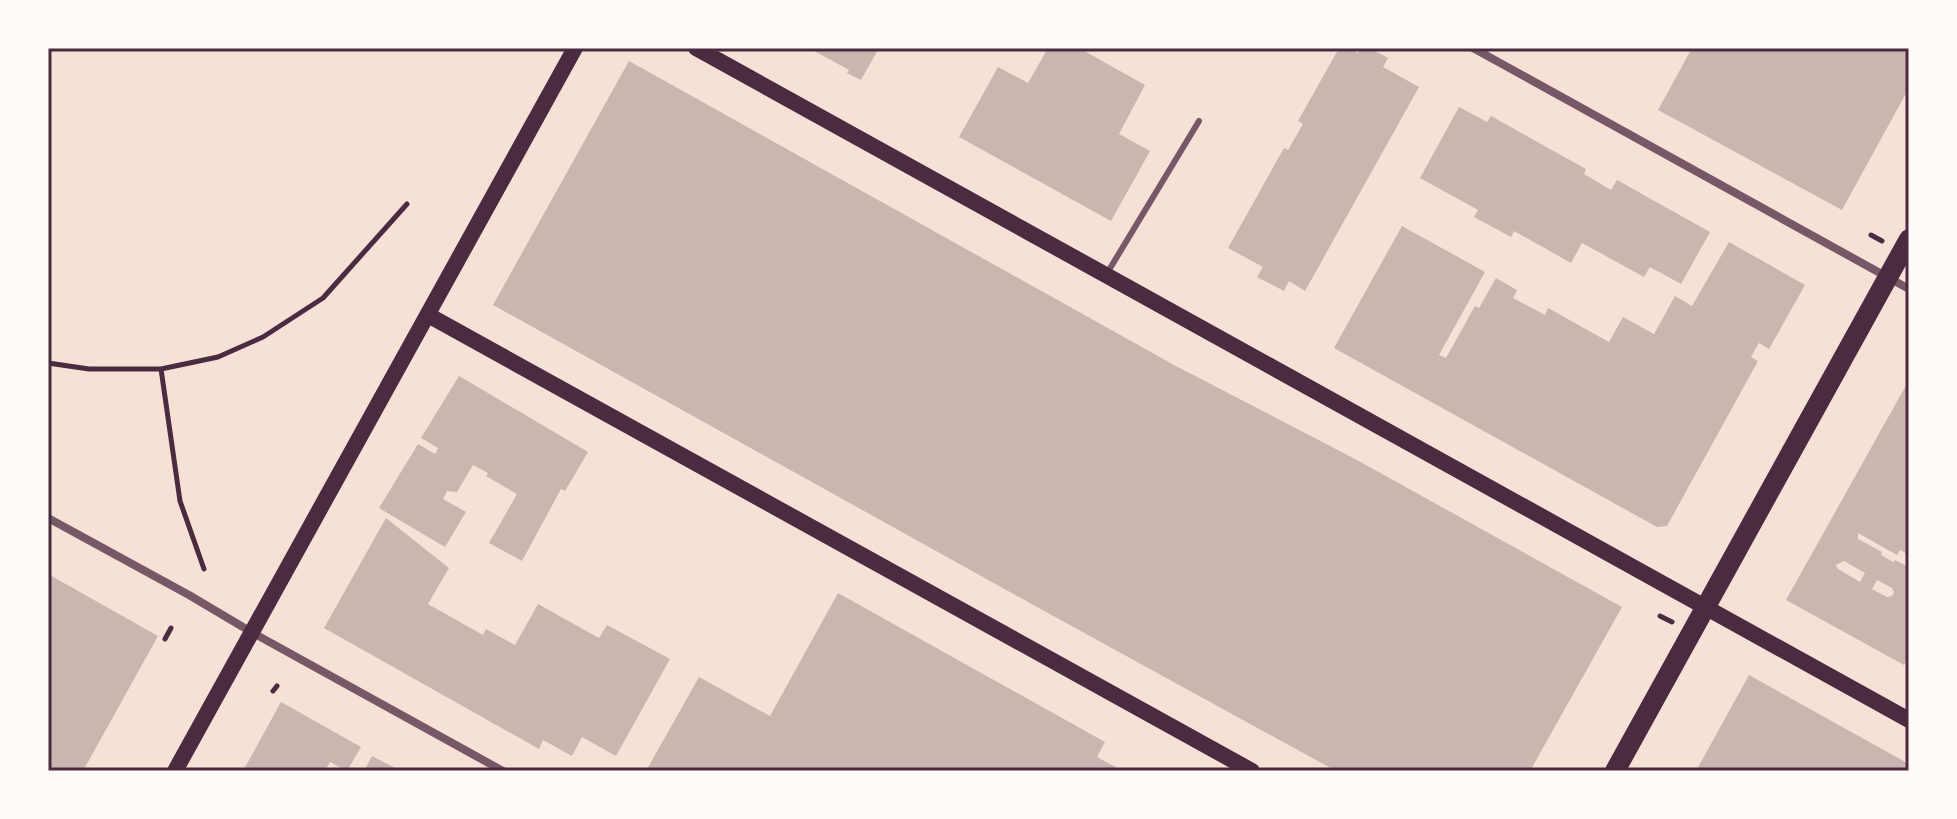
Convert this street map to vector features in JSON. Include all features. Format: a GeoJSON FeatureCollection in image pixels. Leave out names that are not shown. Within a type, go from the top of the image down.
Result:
{"type":"FeatureCollection","features":[{"type":"Feature","properties":{"kind":"main road"},"geometry":{"type":"LineString","coordinates":[[175,771],[575,48]]}},
{"type":"Feature","properties":{"kind":"main road"},"geometry":{"type":"LineString","coordinates":[[696,48],[1909,720]]}},
{"type":"Feature","properties":{"kind":"main road"},"geometry":{"type":"LineString","coordinates":[[1615,771],[1909,239]]}},
{"type":"Feature","properties":{"kind":"main road"},"geometry":{"type":"LineString","coordinates":[[428,315],[1252,771]]}},
{"type":"Feature","properties":{"kind":"street"},"geometry":{"type":"LineString","coordinates":[[1473,48],[1909,289]]}},
{"type":"Feature","properties":{"kind":"street"},"geometry":{"type":"LineString","coordinates":[[48,518],[503,771]]}},
{"type":"Feature","properties":{"kind":"lane"},"geometry":{"type":"LineString","coordinates":[[1106,275],[1199,121]]}},
{"type":"Feature","properties":{"kind":"path"},"geometry":{"type":"LineString","coordinates":[[48,363],[89,369],[161,369],[218,357],[263,337],[323,298],[407,204]]}},
{"type":"Feature","properties":{"kind":"path"},"geometry":{"type":"LineString","coordinates":[[161,369],[180,501],[204,569]]}},
{"type":"Feature","properties":{"kind":"path"},"geometry":{"type":"LineString","coordinates":[[1660,616],[1673,623]]}},
{"type":"Feature","properties":{"kind":"path"},"geometry":{"type":"LineString","coordinates":[[165,639],[171,628]]}},
{"type":"Feature","properties":{"kind":"building"},"geometry":{"type":"Polygon","coordinates":[[[809,48],[879,48],[861,80],[809,48]]]}},
{"type":"Feature","properties":{"kind":"building"},"geometry":{"type":"Polygon","coordinates":[[[1048,48],[1079,48],[1145,85],[1119,134],[1150,151],[1111,221],[959,137],[998,67],[1028,83],[1048,48]]]}},
{"type":"Feature","properties":{"kind":"building"},"geometry":{"type":"Polygon","coordinates":[[[1339,48],[1349,48],[1358,53],[1360,48],[1370,48],[1388,58],[1383,67],[1419,87],[1305,291],[1289,281],[1284,291],[1257,277],[1263,267],[1228,248],[1284,148],[1288,150],[1303,124],[1298,121],[1339,48]]]}},
{"type":"Feature","properties":{"kind":"building"},"geometry":{"type":"Polygon","coordinates":[[[1692,48],[1909,48],[1909,88],[1842,210],[1658,110],[1692,48]]]}},
{"type":"Feature","properties":{"kind":"building"},"geometry":{"type":"Polygon","coordinates":[[[629,61],[1174,365],[1357,460],[1622,607],[1530,771],[1336,771],[493,305],[629,61]]]}},
{"type":"Feature","properties":{"kind":"building"},"geometry":{"type":"Polygon","coordinates":[[[1459,107],[1487,122],[1491,116],[1586,169],[1584,174],[1611,190],[1617,180],[1710,232],[1681,284],[1650,267],[1644,277],[1582,243],[1571,263],[1514,231],[1511,237],[1474,217],[1478,210],[1420,178],[1459,107]]]}},
{"type":"Feature","properties":{"kind":"building"},"geometry":{"type":"Polygon","coordinates":[[[1402,226],[1485,272],[1439,355],[1446,358],[1475,306],[1479,308],[1496,278],[1517,290],[1513,298],[1545,315],[1548,308],[1609,342],[1623,317],[1654,334],[1675,296],[1692,306],[1729,242],[1805,285],[1769,349],[1759,343],[1751,357],[1758,361],[1667,526],[1657,527],[1334,348],[1402,226]]]}},
{"type":"Feature","properties":{"kind":"building"},"geometry":{"type":"Polygon","coordinates":[[[459,376],[588,452],[565,491],[561,489],[522,561],[489,543],[517,494],[473,465],[457,492],[447,491],[443,499],[466,512],[445,547],[379,508],[418,444],[435,454],[438,448],[421,438],[459,376]]]}},
{"type":"Feature","properties":{"kind":"building"},"geometry":{"type":"Polygon","coordinates":[[[1909,380],[1909,555],[1900,550],[1897,555],[1858,533],[1858,539],[1882,552],[1881,555],[1893,562],[1909,563],[1909,656],[1904,665],[1786,600],[1909,380]],[[1844,561],[1836,565],[1838,569],[1860,582],[1865,573],[1844,561]],[[1877,580],[1872,589],[1887,597],[1892,596],[1892,588],[1877,580]]]}},
{"type":"Feature","properties":{"kind":"building"},"geometry":{"type":"Polygon","coordinates":[[[386,518],[449,568],[428,604],[483,635],[486,629],[515,645],[538,604],[599,638],[607,625],[670,659],[616,756],[582,737],[572,756],[543,740],[539,749],[324,628],[386,518]]]}},
{"type":"Feature","properties":{"kind":"building"},"geometry":{"type":"Polygon","coordinates":[[[48,574],[158,636],[83,771],[48,771],[48,574]]]}},
{"type":"Feature","properties":{"kind":"building"},"geometry":{"type":"Polygon","coordinates":[[[838,593],[1105,742],[1097,757],[1123,771],[646,771],[699,677],[770,716],[838,593]]]}},
{"type":"Feature","properties":{"kind":"building"},"geometry":{"type":"Polygon","coordinates":[[[1749,675],[1909,764],[1909,771],[1696,771],[1749,675]]]}},
{"type":"Feature","properties":{"kind":"building"},"geometry":{"type":"Polygon","coordinates":[[[281,702],[361,747],[347,771],[330,762],[325,771],[243,771],[281,702]]]}},
{"type":"Feature","properties":{"kind":"building"},"geometry":{"type":"Polygon","coordinates":[[[372,756],[401,771],[364,771],[372,756]]]}}]}
